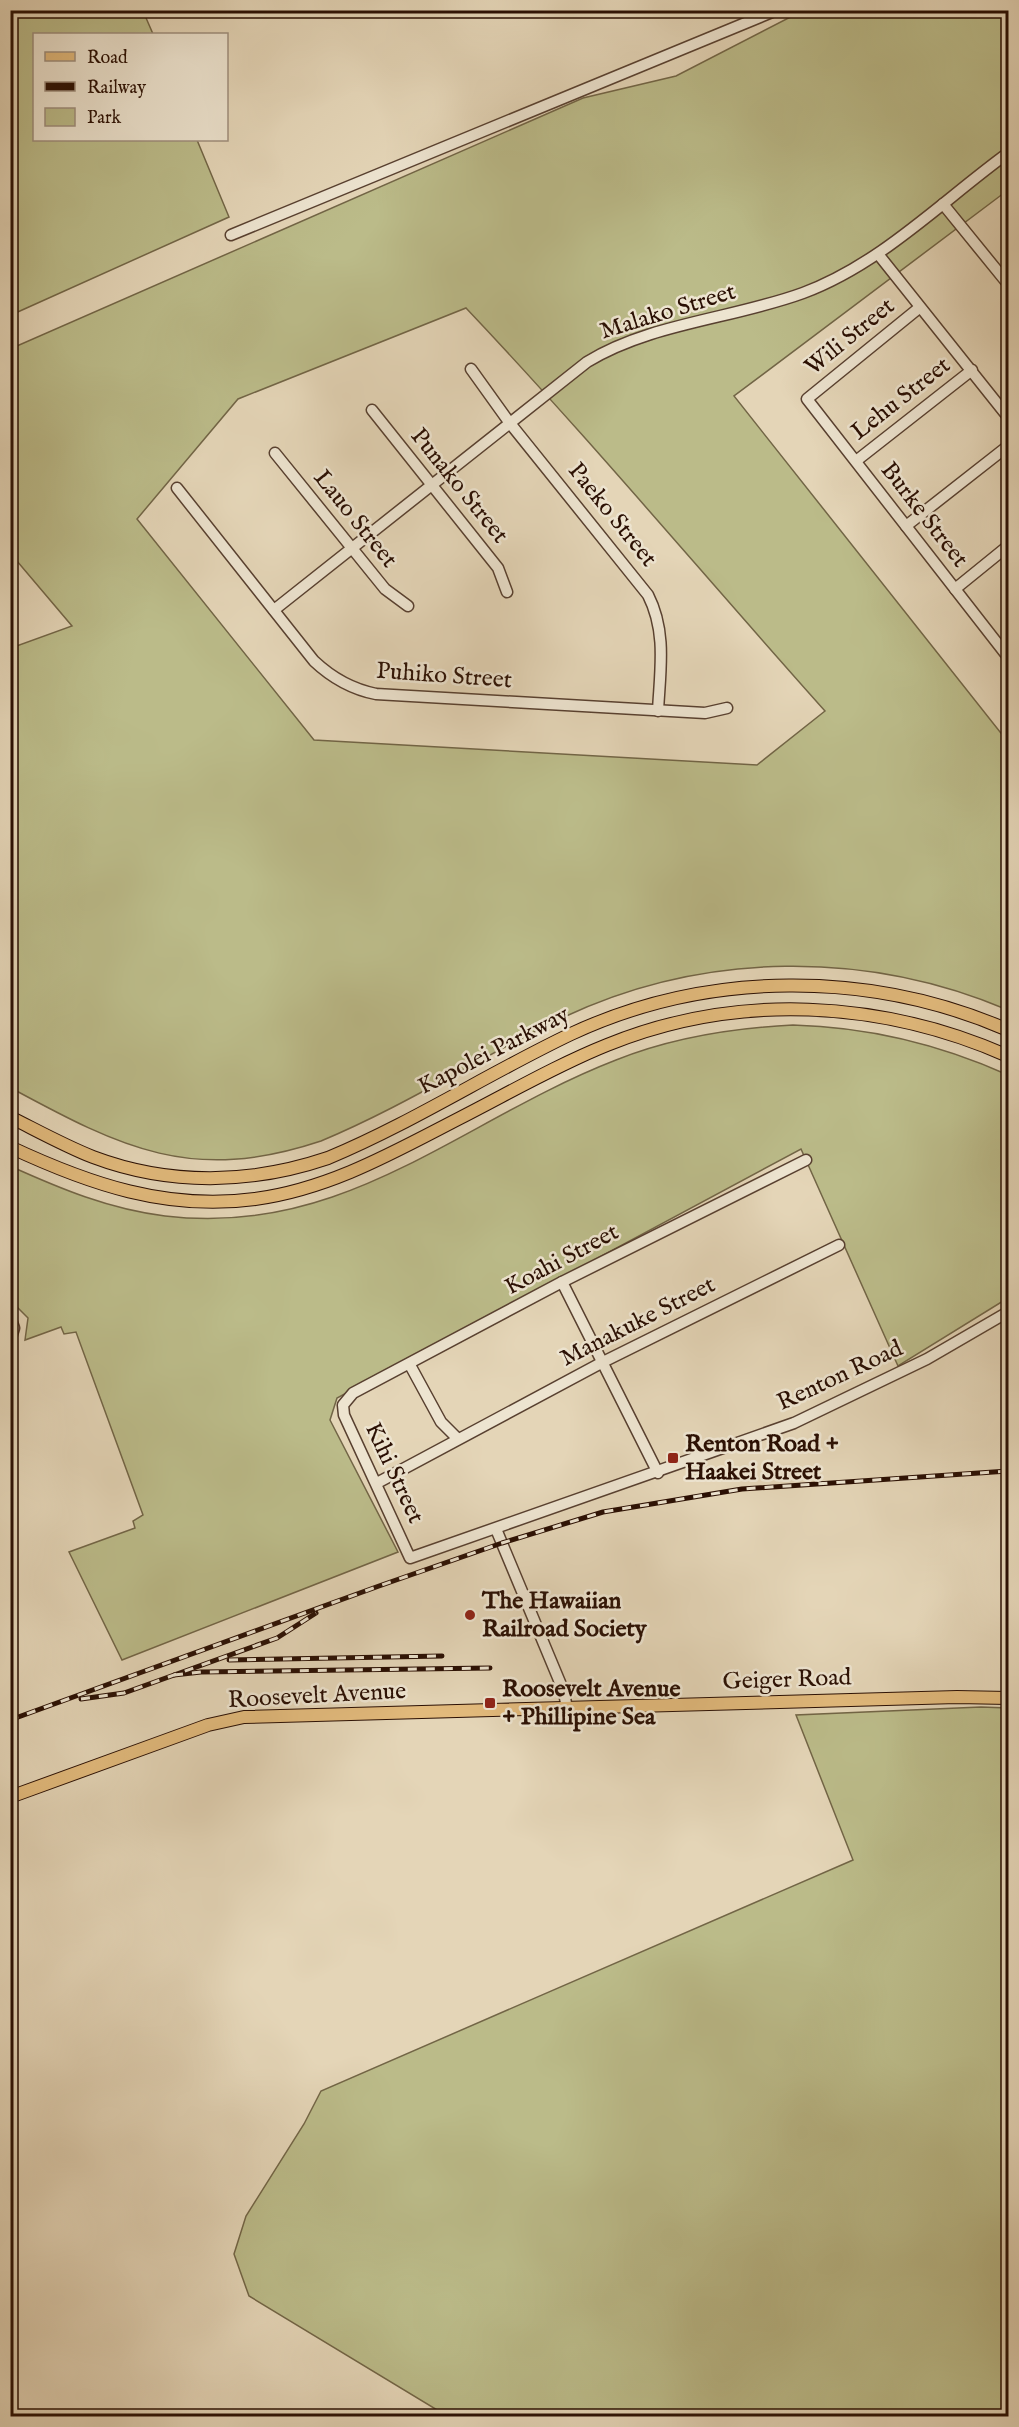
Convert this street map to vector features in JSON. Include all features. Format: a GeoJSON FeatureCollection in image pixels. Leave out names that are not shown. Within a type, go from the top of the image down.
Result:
{"type":"FeatureCollection","features":[{"type":"Feature","properties":{"kind":"main road","name":"Kapolei Parkway"},"geometry":{"type":"LineString","coordinates":[[10,1117],[83,1153],[132,1169],[171,1176],[232,1178],[281,1171],[328,1158],[573,1033],[620,1014],[694,994],[769,986],[846,987],[923,1000],[1008,1030]]}},
{"type":"Feature","properties":{"kind":"main road","name":"Kapolei Parkway"},"geometry":{"type":"LineString","coordinates":[[10,1147],[73,1175],[124,1192],[189,1201],[253,1199],[294,1192],[353,1173],[583,1055],[633,1035],[712,1015],[793,1009],[868,1014],[941,1030],[1008,1056]]}},
{"type":"Feature","properties":{"kind":"main road","name":"Geiger Road"},"geometry":{"type":"LineString","coordinates":[[567,1709],[957,1696],[1008,1698]]}},
{"type":"Feature","properties":{"kind":"main road","name":"Roosevelt Avenue"},"geometry":{"type":"LineString","coordinates":[[12,1796],[208,1725],[233,1719],[567,1709]]}},
{"type":"Feature","properties":{"kind":"street"},"geometry":{"type":"LineString","coordinates":[[231,235],[777,10]]}},
{"type":"Feature","properties":{"kind":"street","name":"Malako Street"},"geometry":{"type":"LineString","coordinates":[[274,610],[575,370],[612,348],[803,293],[840,276],[878,254],[1008,153]]}},
{"type":"Feature","properties":{"kind":"street"},"geometry":{"type":"LineString","coordinates":[[943,204],[1008,284]]}},
{"type":"Feature","properties":{"kind":"street"},"geometry":{"type":"LineString","coordinates":[[878,254],[1008,417]]}},
{"type":"Feature","properties":{"kind":"street","name":"Wili Street"},"geometry":{"type":"LineString","coordinates":[[807,399],[919,308]]}},
{"type":"Feature","properties":{"kind":"street","name":"Paeko Street"},"geometry":{"type":"LineString","coordinates":[[471,369],[509,422],[648,595],[656,614],[662,641],[658,711]]}},
{"type":"Feature","properties":{"kind":"street","name":"Lehu Street"},"geometry":{"type":"LineString","coordinates":[[855,461],[972,370]]}},
{"type":"Feature","properties":{"kind":"street","name":"Burke Street"},"geometry":{"type":"LineString","coordinates":[[807,399],[955,588],[1004,642],[1008,657]]}},
{"type":"Feature","properties":{"kind":"street","name":"Punako Street"},"geometry":{"type":"LineString","coordinates":[[372,410],[498,568],[507,592]]}},
{"type":"Feature","properties":{"kind":"street"},"geometry":{"type":"LineString","coordinates":[[906,526],[1008,446]]}},
{"type":"Feature","properties":{"kind":"street","name":"Lauo Street"},"geometry":{"type":"LineString","coordinates":[[275,453],[389,594],[408,606]]}},
{"type":"Feature","properties":{"kind":"street","name":"Puhiko Street"},"geometry":{"type":"LineString","coordinates":[[177,488],[322,669],[342,683],[364,692],[658,711],[705,713],[727,708]]}},
{"type":"Feature","properties":{"kind":"street"},"geometry":{"type":"LineString","coordinates":[[955,588],[1008,546]]}},
{"type":"Feature","properties":{"kind":"street","name":"Koahi Street"},"geometry":{"type":"LineString","coordinates":[[343,1405],[353,1393],[410,1365],[562,1282],[806,1160]]}},
{"type":"Feature","properties":{"kind":"street","name":"Manakuke Street"},"geometry":{"type":"LineString","coordinates":[[377,1483],[457,1438],[603,1362],[839,1245]]}},
{"type":"Feature","properties":{"kind":"street"},"geometry":{"type":"LineString","coordinates":[[562,1282],[658,1473]]}},
{"type":"Feature","properties":{"kind":"street","name":"Renton Road"},"geometry":{"type":"LineString","coordinates":[[410,1558],[658,1473],[794,1423],[927,1359],[1008,1312]]}},
{"type":"Feature","properties":{"kind":"street"},"geometry":{"type":"LineString","coordinates":[[10,1317],[14,1328],[10,1341]]}},
{"type":"Feature","properties":{"kind":"street"},"geometry":{"type":"LineString","coordinates":[[410,1365],[441,1422],[457,1438]]}},
{"type":"Feature","properties":{"kind":"street","name":"Kihi Street"},"geometry":{"type":"LineString","coordinates":[[343,1405],[344,1415],[410,1558]]}},
{"type":"Feature","properties":{"kind":"street"},"geometry":{"type":"LineString","coordinates":[[496,1529],[564,1692],[567,1709]]}},
{"type":"Feature","properties":{"kind":"green space"},"geometry":{"type":"Polygon","coordinates":[[[10,11],[143,11],[153,33],[33,33],[33,141],[197,141],[229,217],[11,315],[10,11]]]}},
{"type":"Feature","properties":{"kind":"green space"},"geometry":{"type":"Polygon","coordinates":[[[802,11],[1008,11],[1008,190],[734,396],[1008,742],[1008,1010],[954,990],[899,976],[842,968],[786,966],[729,970],[673,980],[617,995],[564,1017],[413,1097],[321,1141],[275,1154],[234,1159],[195,1159],[159,1153],[124,1142],[88,1128],[11,1088],[11,648],[72,626],[11,554],[10,349],[583,98],[676,76],[802,11]],[[466,308],[238,399],[137,519],[314,740],[757,765],[825,711],[466,308]]]}},
{"type":"Feature","properties":{"kind":"green space"},"geometry":{"type":"Polygon","coordinates":[[[793,1025],[849,1029],[903,1039],[956,1054],[1008,1075],[1008,1298],[898,1366],[801,1149],[337,1398],[330,1420],[398,1552],[122,1660],[69,1552],[135,1528],[133,1521],[143,1515],[76,1332],[64,1334],[61,1327],[25,1340],[28,1318],[11,1301],[10,1166],[86,1197],[144,1213],[230,1218],[290,1209],[346,1192],[400,1169],[560,1085],[637,1052],[703,1035],[748,1028],[793,1025]]]}},
{"type":"Feature","properties":{"kind":"green space"},"geometry":{"type":"Polygon","coordinates":[[[981,1707],[1008,1708],[1008,2416],[447,2416],[249,2296],[234,2254],[246,2216],[304,2124],[321,2091],[853,1860],[796,1715],[981,1707]]]}},
{"type":"Feature","properties":{"kind":"railway"},"geometry":{"type":"LineString","coordinates":[[10,1720],[379,1586],[502,1543],[603,1512],[742,1489],[1008,1471]]}},
{"type":"Feature","properties":{"kind":"railway"},"geometry":{"type":"LineString","coordinates":[[81,1699],[124,1693],[277,1638],[316,1613]]}},
{"type":"Feature","properties":{"kind":"railway"},"geometry":{"type":"LineString","coordinates":[[229,1660],[442,1656]]}},
{"type":"Feature","properties":{"kind":"railway"},"geometry":{"type":"LineString","coordinates":[[174,1675],[201,1672],[490,1668]]}},
{"type":"Feature","properties":{"kind":"place","name":"Renton Road + Haakei Street"},"geometry":{"type":"Point","coordinates":[673,1458]}},
{"type":"Feature","properties":{"kind":"place","name":"The Hawaiian Railroad Society"},"geometry":{"type":"Point","coordinates":[470,1615]}},
{"type":"Feature","properties":{"kind":"place","name":"Roosevelt Avenue + Phillipine Sea"},"geometry":{"type":"Point","coordinates":[490,1703]}}]}
